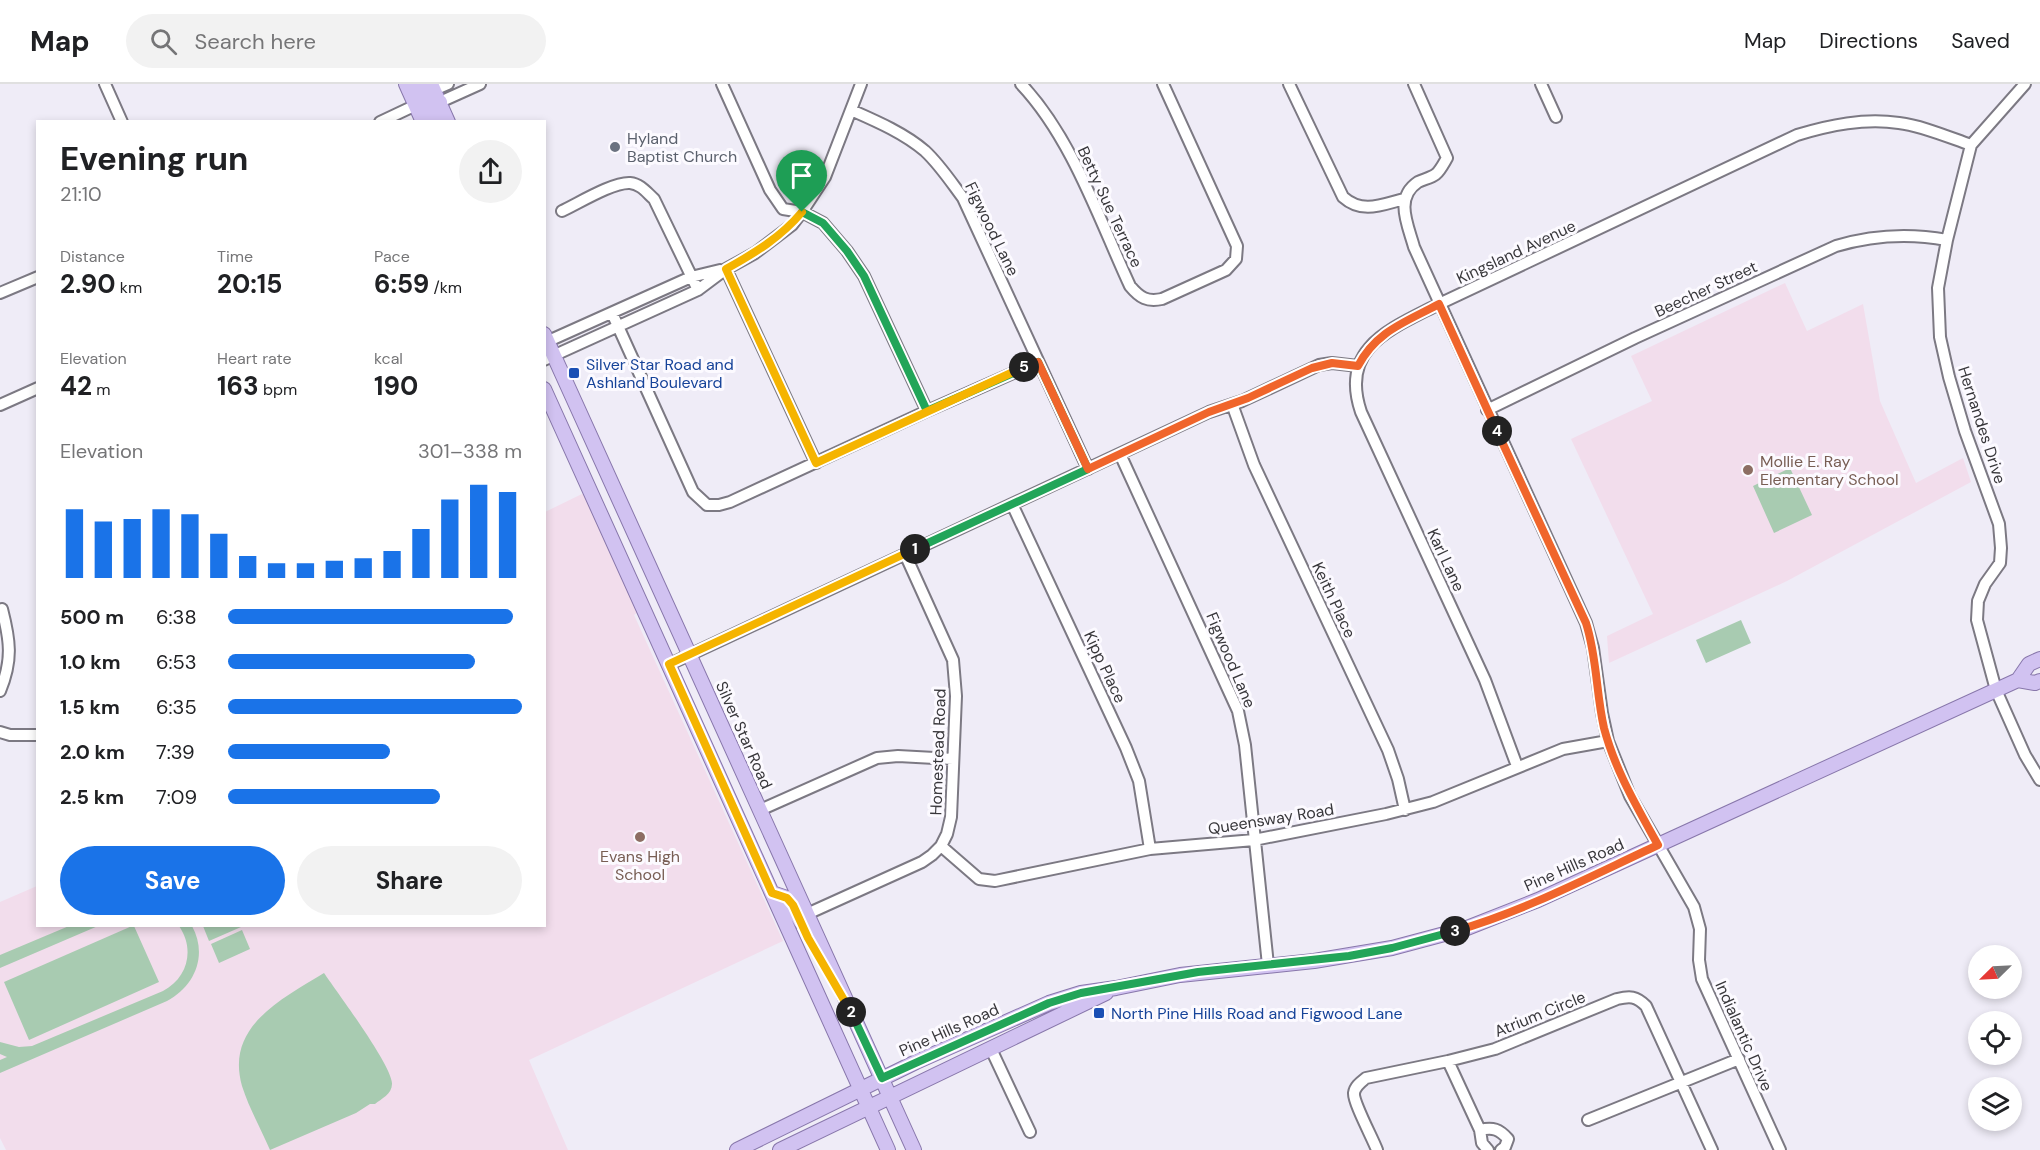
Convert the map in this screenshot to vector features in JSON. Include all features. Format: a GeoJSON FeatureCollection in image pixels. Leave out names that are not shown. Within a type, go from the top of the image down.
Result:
{"type":"FeatureCollection","features":[{"type":"Feature","properties":{"kind":"main road"},"geometry":{"type":"LineString","coordinates":[[406,84],[422,120]]}},
{"type":"Feature","properties":{"kind":"main road"},"geometry":{"type":"LineString","coordinates":[[417,84],[421,92],[435,92],[447,120]]}},
{"type":"Feature","properties":{"kind":"main road"},"geometry":{"type":"LineString","coordinates":[[416,105],[425,107],[437,120]]}},
{"type":"Feature","properties":{"kind":"main road","name":"Silver Star Road"},"geometry":{"type":"LineString","coordinates":[[546,339],[549,358],[690,654],[914,1150]]}},
{"type":"Feature","properties":{"kind":"main road"},"geometry":{"type":"LineString","coordinates":[[546,393],[888,1150]]}},
{"type":"Feature","properties":{"kind":"main road","name":"Pine Hills Road"},"geometry":{"type":"LineString","coordinates":[[737,1150],[882,1078],[1049,1003],[1081,993],[1189,974],[1314,961],[1371,952],[1467,928],[1538,900],[2018,680],[2029,664],[2040,659]]}},
{"type":"Feature","properties":{"kind":"main road","name":"Pine Hills Road"},"geometry":{"type":"LineString","coordinates":[[2018,680],[2035,683],[2040,681]]}},
{"type":"Feature","properties":{"kind":"main road"},"geometry":{"type":"LineString","coordinates":[[772,893],[787,898],[793,905],[808,938],[854,1016]]}},
{"type":"Feature","properties":{"kind":"main road","name":"Pine Hills Road"},"geometry":{"type":"LineString","coordinates":[[780,1150],[1116,988]]}},
{"type":"Feature","properties":{"kind":"street"},"geometry":{"type":"LineString","coordinates":[[105,84],[121,120]]}},
{"type":"Feature","properties":{"kind":"street"},"geometry":{"type":"LineString","coordinates":[[435,92],[448,84]]}},
{"type":"Feature","properties":{"kind":"street"},"geometry":{"type":"LineString","coordinates":[[435,92],[480,84]]}},
{"type":"Feature","properties":{"kind":"street"},"geometry":{"type":"LineString","coordinates":[[722,84],[770,190],[783,209],[802,212],[823,223],[847,251],[864,276],[927,411]]}},
{"type":"Feature","properties":{"kind":"street"},"geometry":{"type":"LineString","coordinates":[[549,358],[698,290],[726,269],[774,240],[802,212],[825,177],[861,84]]}},
{"type":"Feature","properties":{"kind":"street","name":"Betty Sue Terrace"},"geometry":{"type":"LineString","coordinates":[[1021,84],[1045,112],[1063,140],[1130,286],[1139,297],[1151,301],[1162,299],[1226,270],[1236,259],[1237,246],[1163,84]]}},
{"type":"Feature","properties":{"kind":"street"},"geometry":{"type":"LineString","coordinates":[[1289,84],[1343,197],[1351,204],[1371,208],[1404,199],[1412,187],[1437,174],[1447,158],[1414,84]]}},
{"type":"Feature","properties":{"kind":"street"},"geometry":{"type":"LineString","coordinates":[[1541,84],[1556,117]]}},
{"type":"Feature","properties":{"kind":"street","name":"Hernandes Drive"},"geometry":{"type":"LineString","coordinates":[[2025,84],[1971,145],[1947,240],[1938,288],[1940,337],[1965,431],[1999,524],[2000,563],[1985,584],[1978,601],[1977,620],[1996,690],[2025,755],[2040,780]]}},
{"type":"Feature","properties":{"kind":"street"},"geometry":{"type":"LineString","coordinates":[[384,120],[416,105]]}},
{"type":"Feature","properties":{"kind":"street","name":"Figwood Lane"},"geometry":{"type":"LineString","coordinates":[[851,110],[882,124],[923,150],[945,173],[963,198],[1088,469]]}},
{"type":"Feature","properties":{"kind":"street","name":"Kingsland Avenue"},"geometry":{"type":"LineString","coordinates":[[1358,366],[1368,347],[1379,337],[1439,304],[1797,135],[1829,126],[1866,121],[1900,123],[1971,145]]}},
{"type":"Feature","properties":{"kind":"street"},"geometry":{"type":"LineString","coordinates":[[562,211],[616,185],[630,183],[643,188],[654,200],[698,290]]}},
{"type":"Feature","properties":{"kind":"street","name":"Indialantic Drive"},"geometry":{"type":"LineString","coordinates":[[1404,199],[1404,215],[1414,248],[1586,623],[1593,648],[1608,741],[1624,783],[1694,907],[1700,929],[1699,960],[1702,979],[1780,1150]]}},
{"type":"Feature","properties":{"kind":"street","name":"Beecher Street"},"geometry":{"type":"LineString","coordinates":[[1487,410],[1635,338],[1836,246],[1855,240],[1884,236],[1922,236],[1947,240]]}},
{"type":"Feature","properties":{"kind":"street"},"geometry":{"type":"LineString","coordinates":[[546,339],[612,313],[691,277],[726,269]]}},
{"type":"Feature","properties":{"kind":"street"},"geometry":{"type":"LineString","coordinates":[[726,269],[816,463]]}},
{"type":"Feature","properties":{"kind":"street"},"geometry":{"type":"LineString","coordinates":[[0,293],[36,278]]}},
{"type":"Feature","properties":{"kind":"street"},"geometry":{"type":"LineString","coordinates":[[612,313],[693,492],[707,505],[719,506],[730,502],[1038,362]]}},
{"type":"Feature","properties":{"kind":"street"},"geometry":{"type":"LineString","coordinates":[[669,664],[1209,412],[1319,365],[1341,363],[1358,366]]}},
{"type":"Feature","properties":{"kind":"street","name":"Karl Lane"},"geometry":{"type":"LineString","coordinates":[[1358,366],[1356,395],[1361,412],[1485,680],[1517,766]]}},
{"type":"Feature","properties":{"kind":"street"},"geometry":{"type":"LineString","coordinates":[[0,405],[36,389]]}},
{"type":"Feature","properties":{"kind":"street","name":"Keith Place"},"geometry":{"type":"LineString","coordinates":[[1232,404],[1254,465],[1388,750],[1405,810]]}},
{"type":"Feature","properties":{"kind":"street","name":"Figwood Lane"},"geometry":{"type":"LineString","coordinates":[[1120,454],[1238,711],[1245,745],[1268,965]]}},
{"type":"Feature","properties":{"kind":"street","name":"Kipp Place"},"geometry":{"type":"LineString","coordinates":[[1012,504],[1126,748],[1139,781],[1150,849]]}},
{"type":"Feature","properties":{"kind":"street","name":"Homestead Road"},"geometry":{"type":"LineString","coordinates":[[905,554],[953,660],[956,696],[951,817],[941,846]]}},
{"type":"Feature","properties":{"kind":"street"},"geometry":{"type":"LineString","coordinates":[[0,691],[8,673],[10,640],[2,609]]}},
{"type":"Feature","properties":{"kind":"street"},"geometry":{"type":"LineString","coordinates":[[0,732],[10,735],[36,735]]}},
{"type":"Feature","properties":{"kind":"street","name":"Queensway Road"},"geometry":{"type":"LineString","coordinates":[[941,846],[979,879],[989,881],[1150,849],[1254,840],[1405,810],[1433,802],[1563,749],[1608,741]]}},
{"type":"Feature","properties":{"kind":"street"},"geometry":{"type":"LineString","coordinates":[[760,810],[877,758],[898,756],[953,759]]}},
{"type":"Feature","properties":{"kind":"street"},"geometry":{"type":"LineString","coordinates":[[807,914],[922,861],[941,846]]}},
{"type":"Feature","properties":{"kind":"street","name":"Atrium Circle"},"geometry":{"type":"LineString","coordinates":[[1377,1150],[1356,1103],[1354,1093],[1358,1085],[1366,1078],[1376,1074],[1448,1061],[1495,1048],[1629,996],[1639,999],[1646,1006],[1712,1150]]}},
{"type":"Feature","properties":{"kind":"street"},"geometry":{"type":"LineString","coordinates":[[991,1049],[1030,1132]]}},
{"type":"Feature","properties":{"kind":"street"},"geometry":{"type":"LineString","coordinates":[[1588,1120],[1738,1059]]}},
{"type":"Feature","properties":{"kind":"street"},"geometry":{"type":"LineString","coordinates":[[1448,1061],[1480,1130],[1482,1143],[1488,1150]]}},
{"type":"Feature","properties":{"kind":"street"},"geometry":{"type":"LineString","coordinates":[[1480,1130],[1491,1128],[1500,1131],[1508,1139],[1502,1150]]}},
{"type":"Feature","properties":{"kind":"shaded area","name":"Mollie E. Ray Elementary School"},"geometry":{"type":"Polygon","coordinates":[[[1785,283],[1807,331],[1863,304],[1880,401],[1916,483],[1963,458],[1971,482],[1787,581],[1609,663],[1607,636],[1653,614],[1571,439],[1652,401],[1631,356],[1785,283]]]}},
{"type":"Feature","properties":{"kind":"shaded area","name":"Evans High School"},"geometry":{"type":"Polygon","coordinates":[[[584,493],[638,612],[634,615],[783,941],[529,1060],[568,1150],[6,1150],[0,1138],[0,902],[36,886],[36,927],[546,927],[546,512],[584,493]]]}},
{"type":"Feature","properties":{"kind":"green space"},"geometry":{"type":"Polygon","coordinates":[[[1790,468],[1812,515],[1774,533],[1753,486],[1790,468]]]}},
{"type":"Feature","properties":{"kind":"green space"},"geometry":{"type":"Polygon","coordinates":[[[1741,620],[1751,643],[1706,663],[1696,640],[1741,620]]]}},
{"type":"Feature","properties":{"kind":"green space"},"geometry":{"type":"Polygon","coordinates":[[[67,927],[96,927],[0,968],[0,955],[67,927]]]}},
{"type":"Feature","properties":{"kind":"green space"},"geometry":{"type":"Polygon","coordinates":[[[130,927],[134,927],[159,982],[29,1040],[4,982],[130,927]]]}},
{"type":"Feature","properties":{"kind":"green space"},"geometry":{"type":"Polygon","coordinates":[[[180,927],[192,927],[197,937],[199,959],[191,978],[177,995],[0,1073],[0,1060],[7,1057],[0,1054],[0,1042],[19,1047],[32,1046],[163,991],[172,985],[183,971],[186,962],[188,953],[180,927]]]}},
{"type":"Feature","properties":{"kind":"green space"},"geometry":{"type":"Polygon","coordinates":[[[203,927],[241,927],[209,941],[203,927]]]}},
{"type":"Feature","properties":{"kind":"green space"},"geometry":{"type":"Polygon","coordinates":[[[242,930],[250,949],[219,963],[211,944],[242,930]]]}},
{"type":"Feature","properties":{"kind":"green space"},"geometry":{"type":"Polygon","coordinates":[[[324,973],[384,1062],[390,1075],[392,1088],[375,1104],[370,1104],[356,1113],[270,1150],[242,1086],[239,1065],[242,1047],[249,1031],[275,1004],[324,973]]]}},
{"type":"Feature","properties":{"kind":"place","name":"Hyland Baptist Church"},"geometry":{"type":"Point","coordinates":[615,147]}},
{"type":"Feature","properties":{"kind":"place","name":"Silver Star Road and Ashland Boulevard"},"geometry":{"type":"Point","coordinates":[574,373]}},
{"type":"Feature","properties":{"kind":"place","name":"Mollie E. Ray Elementary School"},"geometry":{"type":"Point","coordinates":[1748,470]}},
{"type":"Feature","properties":{"kind":"place","name":"Evans High School"},"geometry":{"type":"Point","coordinates":[640,837]}},
{"type":"Feature","properties":{"kind":"place","name":"North Pine Hills Road and Figwood Lane"},"geometry":{"type":"Point","coordinates":[1099,1013]}},
{"type":"Feature","properties":{"kind":"route"},"geometry":{"type":"LineString","coordinates":[[802,212],[792,225],[774,240],[726,269],[816,463],[1038,362],[1063,415],[1088,469],[1209,412],[1242,401],[1325,363],[1358,366],[1368,347],[1379,337],[1439,304],[1586,623],[1593,648],[1608,741],[1630,796],[1658,845],[1538,900],[1467,928],[1392,948],[1349,956],[1198,972],[1081,993],[1049,1003],[882,1078],[854,1016],[808,938],[793,905],[782,895],[772,893],[669,664],[1088,469],[1038,362],[927,411],[864,276],[847,251],[823,223],[802,212]]}}]}
